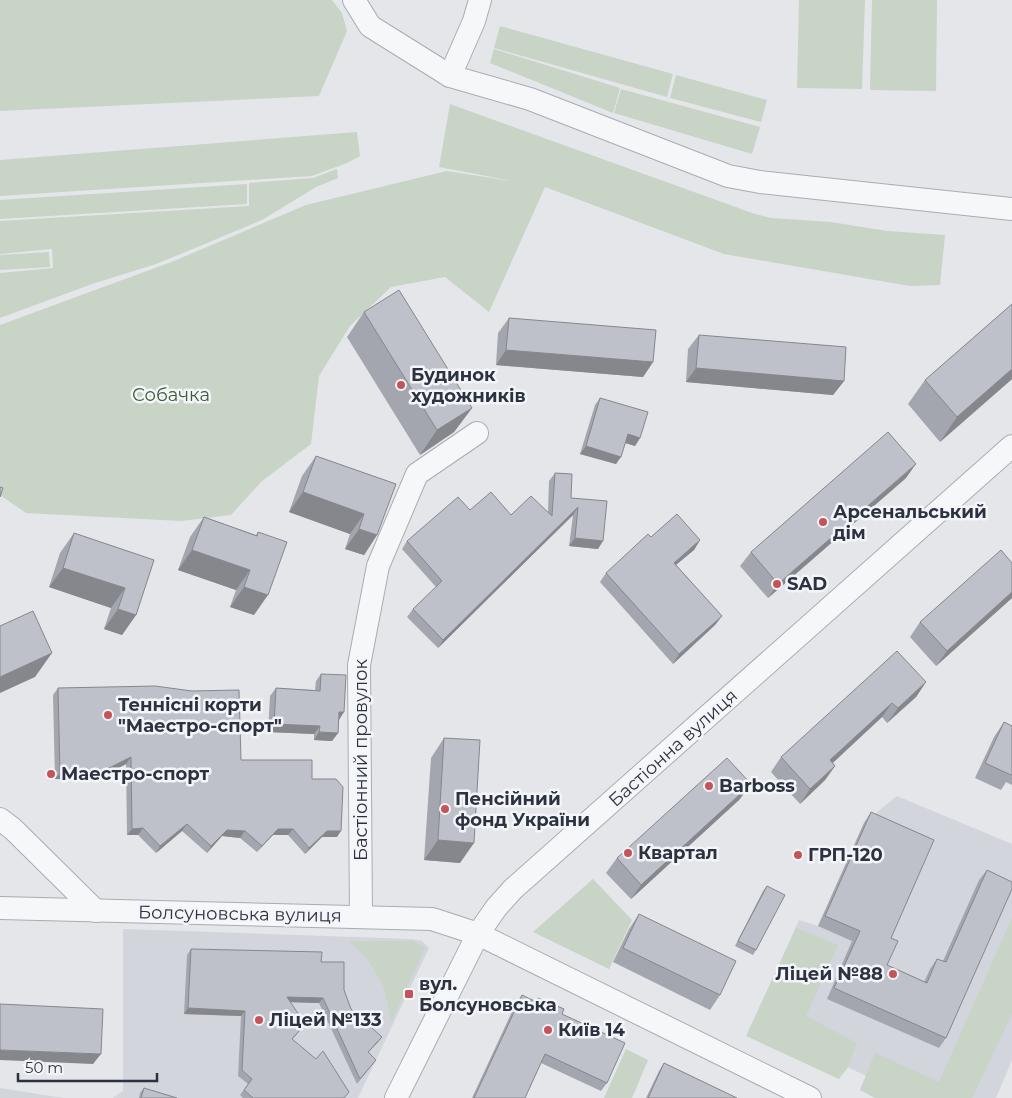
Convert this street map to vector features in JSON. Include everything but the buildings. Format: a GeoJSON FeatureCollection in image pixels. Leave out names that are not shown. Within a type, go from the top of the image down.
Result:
{"type":"FeatureCollection","features":[{"type":"Feature","properties":{"kind":"street"},"geometry":{"type":"LineString","coordinates":[[354,0],[370,26],[450,76],[530,99],[728,176],[760,182],[1012,209]]}},
{"type":"Feature","properties":{"kind":"street"},"geometry":{"type":"LineString","coordinates":[[450,76],[474,21],[480,0]]}},
{"type":"Feature","properties":{"kind":"street","name":"Бастіонний провулок"},"geometry":{"type":"LineString","coordinates":[[361,917],[359,665],[378,566],[417,474],[477,433]]}},
{"type":"Feature","properties":{"kind":"street","name":"Бастіонна вулиця"},"geometry":{"type":"LineString","coordinates":[[396,1098],[478,934],[496,908],[514,889],[1012,446]]}},
{"type":"Feature","properties":{"kind":"street"},"geometry":{"type":"LineString","coordinates":[[0,819],[13,829],[96,911]]}},
{"type":"Feature","properties":{"kind":"street","name":"Болсуновська вулиця"},"geometry":{"type":"LineString","coordinates":[[0,908],[432,919],[478,934],[810,1098]]}},
{"type":"Feature","properties":{"kind":"shaded area","name":"Ліцей №88"},"geometry":{"type":"Polygon","coordinates":[[[897,796],[1012,844],[1012,1060],[996,1098],[911,1098],[754,1021],[799,920],[818,926],[864,823],[897,796]]]}},
{"type":"Feature","properties":{"kind":"shaded area","name":"Ліцей №133"},"geometry":{"type":"Polygon","coordinates":[[[123,929],[412,939],[422,941],[429,948],[358,1098],[112,1098],[123,1091],[123,929]]]}},
{"type":"Feature","properties":{"kind":"shaded area"},"geometry":{"type":"Polygon","coordinates":[[[0,1088],[64,1098],[0,1098],[0,1088]]]}},
{"type":"Feature","properties":{"kind":"green space"},"geometry":{"type":"Polygon","coordinates":[[[0,0],[332,0],[342,13],[347,31],[319,96],[0,111],[0,0]]]}},
{"type":"Feature","properties":{"kind":"green space"},"geometry":{"type":"Polygon","coordinates":[[[799,0],[865,0],[862,89],[797,88],[799,0]]]}},
{"type":"Feature","properties":{"kind":"green space"},"geometry":{"type":"Polygon","coordinates":[[[872,0],[937,0],[936,91],[870,90],[872,0]]]}},
{"type":"Feature","properties":{"kind":"green space"},"geometry":{"type":"Polygon","coordinates":[[[500,26],[673,74],[667,97],[494,48],[500,26]]]}},
{"type":"Feature","properties":{"kind":"green space"},"geometry":{"type":"Polygon","coordinates":[[[494,49],[620,88],[613,113],[490,63],[494,49]]]}},
{"type":"Feature","properties":{"kind":"green space"},"geometry":{"type":"Polygon","coordinates":[[[676,75],[767,100],[761,122],[670,98],[676,75]]]}},
{"type":"Feature","properties":{"kind":"green space"},"geometry":{"type":"Polygon","coordinates":[[[621,89],[760,127],[752,154],[614,113],[621,89]]]}},
{"type":"Feature","properties":{"kind":"green space","name":"Собачка"},"geometry":{"type":"Polygon","coordinates":[[[450,104],[755,214],[771,218],[831,222],[887,231],[945,235],[940,285],[910,286],[724,254],[545,187],[489,312],[445,277],[391,287],[350,326],[319,376],[311,444],[262,481],[231,515],[181,521],[26,513],[0,495],[0,325],[174,261],[306,205],[447,171],[512,181],[439,167],[450,104]]]}},
{"type":"Feature","properties":{"kind":"green space"},"geometry":{"type":"Polygon","coordinates":[[[357,132],[360,156],[312,176],[0,196],[0,160],[357,132]]]}},
{"type":"Feature","properties":{"kind":"green space"},"geometry":{"type":"Polygon","coordinates":[[[337,169],[338,178],[316,187],[262,220],[156,264],[92,284],[0,318],[0,273],[53,268],[52,249],[0,254],[0,221],[249,206],[249,183],[313,178],[337,169]]]}},
{"type":"Feature","properties":{"kind":"green space"},"geometry":{"type":"Polygon","coordinates":[[[247,184],[247,204],[0,219],[0,200],[247,184]]]}},
{"type":"Feature","properties":{"kind":"green space"},"geometry":{"type":"Polygon","coordinates":[[[49,252],[50,267],[0,270],[0,255],[49,252]]]}},
{"type":"Feature","properties":{"kind":"green space"},"geometry":{"type":"Polygon","coordinates":[[[593,879],[632,920],[609,969],[533,932],[593,879]]]}},
{"type":"Feature","properties":{"kind":"green space"},"geometry":{"type":"Polygon","coordinates":[[[1012,918],[1012,1014],[972,1098],[875,1098],[860,1090],[875,1053],[939,1082],[1012,918]]]}},
{"type":"Feature","properties":{"kind":"green space"},"geometry":{"type":"Polygon","coordinates":[[[796,928],[838,945],[806,1016],[857,1043],[848,1067],[839,1079],[746,1036],[796,928]]]}},
{"type":"Feature","properties":{"kind":"green space"},"geometry":{"type":"Polygon","coordinates":[[[349,941],[413,941],[425,948],[391,1022],[384,987],[368,960],[349,941]]]}},
{"type":"Feature","properties":{"kind":"green space"},"geometry":{"type":"Polygon","coordinates":[[[626,1049],[648,1060],[632,1098],[604,1098],[626,1049]]]}},
{"type":"Feature","properties":{"kind":"place","name":"Будинок художників"},"geometry":{"type":"Point","coordinates":[401,385]}},
{"type":"Feature","properties":{"kind":"place","name":"Арсенальський дім"},"geometry":{"type":"Point","coordinates":[823,522]}},
{"type":"Feature","properties":{"kind":"place","name":"SAD"},"geometry":{"type":"Point","coordinates":[777,584]}},
{"type":"Feature","properties":{"kind":"place","name":"Теннісні корти \"Маестро-спорт\""},"geometry":{"type":"Point","coordinates":[108,715]}},
{"type":"Feature","properties":{"kind":"place","name":"Маестро-спорт"},"geometry":{"type":"Point","coordinates":[51,774]}},
{"type":"Feature","properties":{"kind":"place","name":"Barboss"},"geometry":{"type":"Point","coordinates":[709,786]}},
{"type":"Feature","properties":{"kind":"place","name":"Пенсійний фонд України"},"geometry":{"type":"Point","coordinates":[445,809]}},
{"type":"Feature","properties":{"kind":"place","name":"Квартал"},"geometry":{"type":"Point","coordinates":[628,853]}},
{"type":"Feature","properties":{"kind":"place","name":"ГРП-120"},"geometry":{"type":"Point","coordinates":[798,855]}},
{"type":"Feature","properties":{"kind":"place","name":"Ліцей №88"},"geometry":{"type":"Point","coordinates":[893,974]}},
{"type":"Feature","properties":{"kind":"place","name":"вул. Болсуновська"},"geometry":{"type":"Point","coordinates":[409,994]}},
{"type":"Feature","properties":{"kind":"place","name":"Ліцей №133"},"geometry":{"type":"Point","coordinates":[259,1020]}},
{"type":"Feature","properties":{"kind":"place","name":"Київ 14"},"geometry":{"type":"Point","coordinates":[548,1030]}}]}
